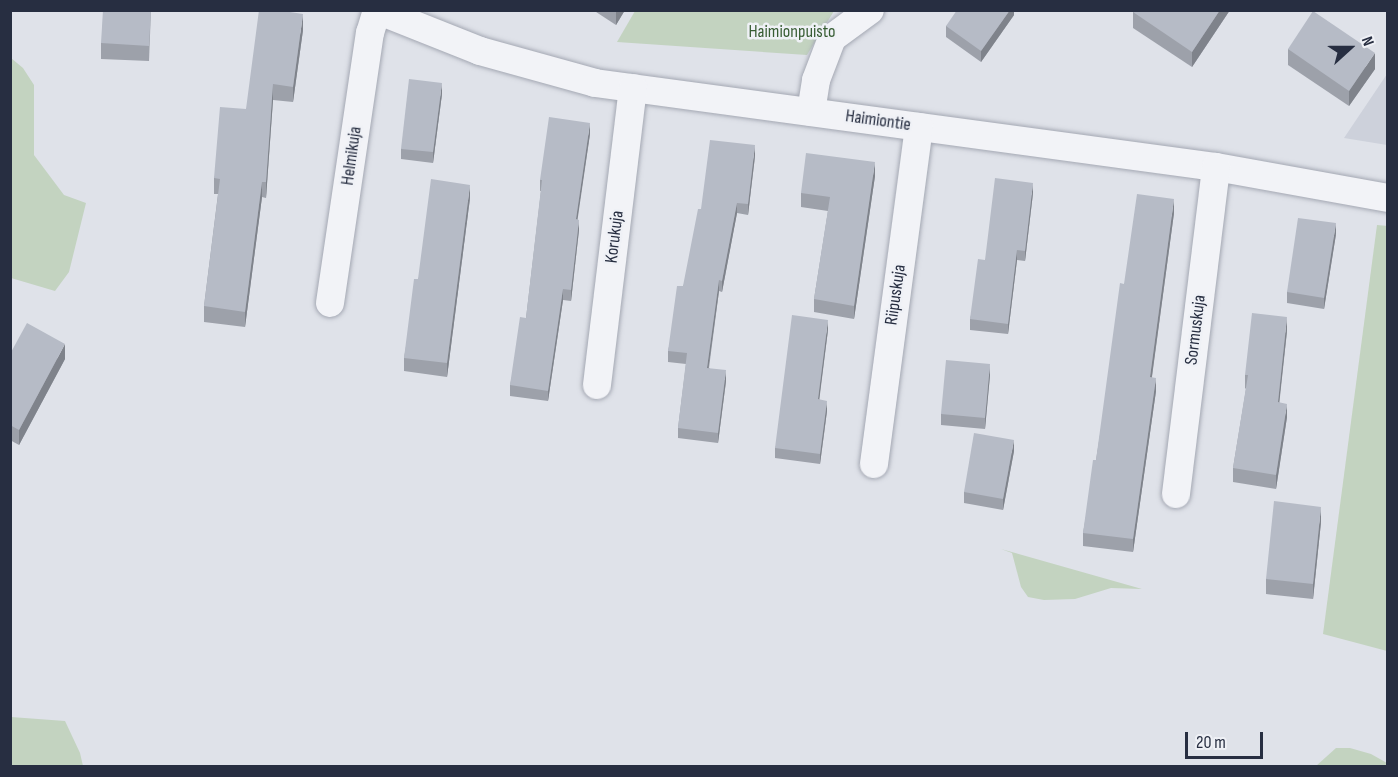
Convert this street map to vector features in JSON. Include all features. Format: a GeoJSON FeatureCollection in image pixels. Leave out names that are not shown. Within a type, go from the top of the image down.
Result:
{"type":"FeatureCollection","features":[{"type":"Feature","properties":{"kind":"street","name":"Haimiontie"},"geometry":{"type":"LineString","coordinates":[[377,10],[480,51],[595,83],[1216,167],[1388,198]]}},
{"type":"Feature","properties":{"kind":"street","name":"Helmikuja"},"geometry":{"type":"LineString","coordinates":[[330,303],[370,33],[377,10]]}},
{"type":"Feature","properties":{"kind":"street"},"geometry":{"type":"LineString","coordinates":[[811,112],[816,80],[832,38],[870,10]]}},
{"type":"Feature","properties":{"kind":"street","name":"Korukuja"},"geometry":{"type":"LineString","coordinates":[[597,385],[633,88]]}},
{"type":"Feature","properties":{"kind":"street","name":"Riipuskuja"},"geometry":{"type":"LineString","coordinates":[[874,464],[919,127]]}},
{"type":"Feature","properties":{"kind":"street","name":"Sormuskuja"},"geometry":{"type":"LineString","coordinates":[[1176,494],[1216,167]]}},
{"type":"Feature","properties":{"kind":"shaded area"},"geometry":{"type":"Polygon","coordinates":[[[1387,74],[1387,145],[1344,138],[1387,74]]]}},
{"type":"Feature","properties":{"kind":"green space","name":"Haimionpuisto"},"geometry":{"type":"Polygon","coordinates":[[[635,11],[834,11],[807,55],[617,42],[635,11]]]}},
{"type":"Feature","properties":{"kind":"green space"},"geometry":{"type":"Polygon","coordinates":[[[11,58],[23,68],[34,85],[34,155],[64,195],[86,203],[69,272],[55,291],[11,278],[11,58]]]}},
{"type":"Feature","properties":{"kind":"green space"},"geometry":{"type":"Polygon","coordinates":[[[1377,225],[1388,226],[1387,651],[1323,634],[1377,225]]]}},
{"type":"Feature","properties":{"kind":"green space"},"geometry":{"type":"Polygon","coordinates":[[[1001,549],[1142,589],[1111,588],[1075,599],[1044,600],[1028,597],[1021,587],[1012,553],[1001,549]]]}},
{"type":"Feature","properties":{"kind":"green space"},"geometry":{"type":"Polygon","coordinates":[[[11,717],[65,721],[80,753],[83,766],[11,766],[11,717]]]}},
{"type":"Feature","properties":{"kind":"green space"},"geometry":{"type":"Polygon","coordinates":[[[1336,748],[1350,748],[1371,754],[1387,763],[1387,766],[1316,766],[1336,748]]]}},
{"type":"Feature","properties":{"kind":"building"},"geometry":{"type":"Polygon","coordinates":[[[103,10],[151,10],[149,46],[101,43],[103,10]]]}},
{"type":"Feature","properties":{"kind":"building"},"geometry":{"type":"Polygon","coordinates":[[[259,10],[303,14],[293,87],[273,84],[266,182],[262,182],[245,312],[204,306],[220,179],[214,178],[220,107],[246,109],[259,10]]]}},
{"type":"Feature","properties":{"kind":"building"},"geometry":{"type":"Polygon","coordinates":[[[957,10],[1010,10],[981,51],[946,26],[957,10]]]}},
{"type":"Feature","properties":{"kind":"building"},"geometry":{"type":"Polygon","coordinates":[[[1134,10],[1220,10],[1192,52],[1133,12],[1134,10]]]}},
{"type":"Feature","properties":{"kind":"building"},"geometry":{"type":"Polygon","coordinates":[[[1313,11],[1375,53],[1349,91],[1288,49],[1313,11]]]}},
{"type":"Feature","properties":{"kind":"building"},"geometry":{"type":"Polygon","coordinates":[[[409,79],[442,83],[433,152],[401,149],[409,79]]]}},
{"type":"Feature","properties":{"kind":"building"},"geometry":{"type":"Polygon","coordinates":[[[549,117],[590,123],[576,219],[579,220],[571,290],[563,289],[548,391],[510,385],[520,317],[526,318],[549,117]]]}},
{"type":"Feature","properties":{"kind":"building"},"geometry":{"type":"Polygon","coordinates":[[[710,140],[755,145],[748,204],[737,203],[722,281],[719,280],[707,368],[726,370],[718,433],[678,428],[687,353],[668,351],[677,286],[683,286],[698,209],[701,209],[710,140]]]}},
{"type":"Feature","properties":{"kind":"building"},"geometry":{"type":"Polygon","coordinates":[[[806,153],[875,162],[854,306],[814,299],[830,197],[801,193],[806,153]]]}},
{"type":"Feature","properties":{"kind":"building"},"geometry":{"type":"Polygon","coordinates":[[[995,178],[1033,183],[1025,251],[1017,250],[1008,324],[970,319],[978,259],[985,260],[995,178]]]}},
{"type":"Feature","properties":{"kind":"building"},"geometry":{"type":"Polygon","coordinates":[[[431,179],[470,185],[447,363],[404,358],[414,279],[418,279],[431,179]]]}},
{"type":"Feature","properties":{"kind":"building"},"geometry":{"type":"Polygon","coordinates":[[[1137,194],[1174,199],[1150,377],[1156,378],[1133,539],[1083,533],[1093,460],[1096,460],[1120,283],[1124,284],[1137,194]]]}},
{"type":"Feature","properties":{"kind":"building"},"geometry":{"type":"Polygon","coordinates":[[[1298,218],[1336,223],[1324,298],[1287,292],[1298,218]]]}},
{"type":"Feature","properties":{"kind":"building"},"geometry":{"type":"Polygon","coordinates":[[[1252,313],[1287,317],[1278,402],[1287,404],[1276,475],[1233,468],[1248,375],[1245,375],[1252,313]]]}},
{"type":"Feature","properties":{"kind":"building"},"geometry":{"type":"Polygon","coordinates":[[[792,315],[828,320],[818,399],[827,401],[820,454],[775,448],[792,315]]]}},
{"type":"Feature","properties":{"kind":"building"},"geometry":{"type":"Polygon","coordinates":[[[27,323],[65,344],[19,430],[10,425],[10,354],[27,323]]]}},
{"type":"Feature","properties":{"kind":"building"},"geometry":{"type":"Polygon","coordinates":[[[946,360],[990,364],[985,418],[941,414],[946,360]]]}},
{"type":"Feature","properties":{"kind":"building"},"geometry":{"type":"Polygon","coordinates":[[[974,433],[1014,440],[1003,499],[964,492],[974,433]]]}},
{"type":"Feature","properties":{"kind":"building"},"geometry":{"type":"Polygon","coordinates":[[[1274,501],[1321,507],[1313,584],[1266,579],[1274,501]]]}}]}
